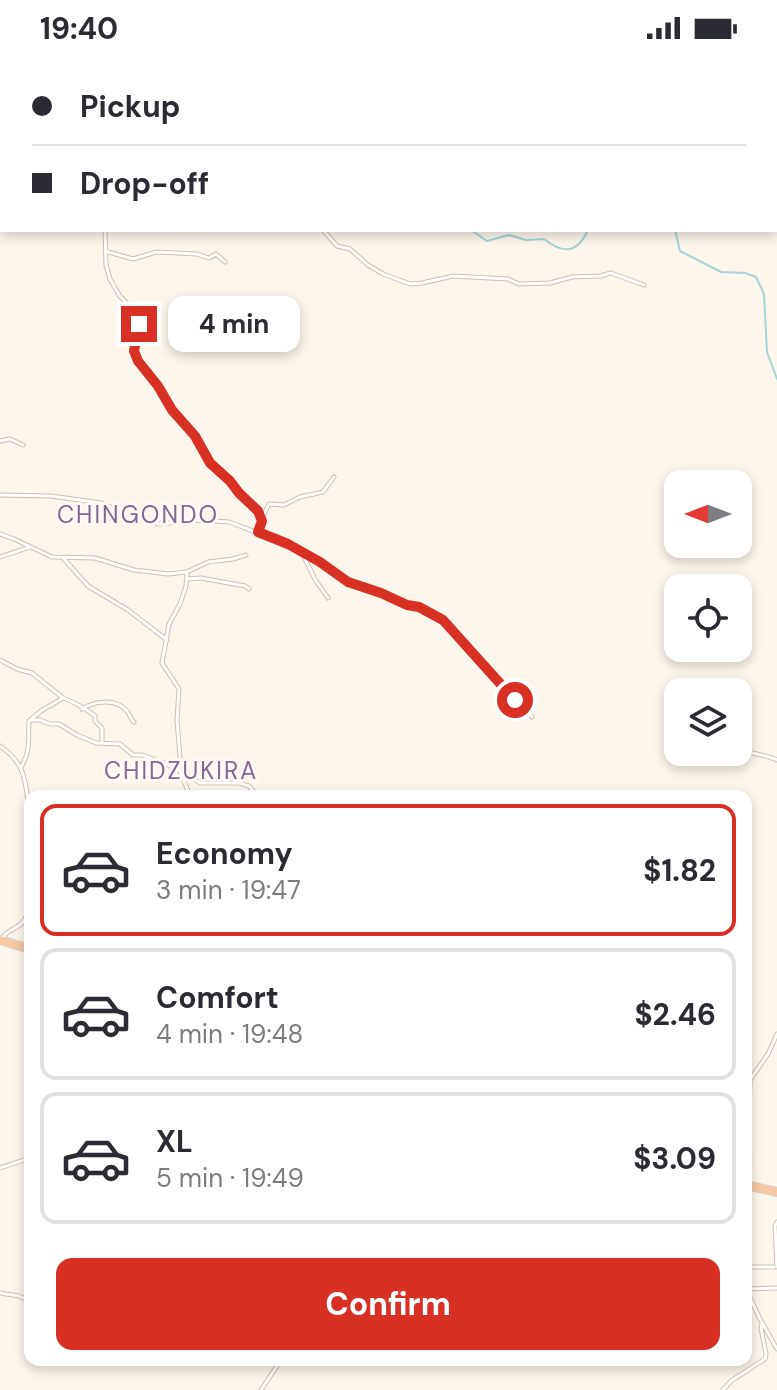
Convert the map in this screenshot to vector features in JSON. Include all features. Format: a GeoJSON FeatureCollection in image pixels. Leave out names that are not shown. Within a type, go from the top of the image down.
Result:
{"type":"FeatureCollection","features":[{"type":"Feature","properties":{"kind":"highway"},"geometry":{"type":"LineString","coordinates":[[1,942],[24,948]]}},
{"type":"Feature","properties":{"kind":"highway"},"geometry":{"type":"LineString","coordinates":[[752,1186],[777,1192]]}},
{"type":"Feature","properties":{"kind":"street"},"geometry":{"type":"LineString","coordinates":[[105,232],[108,272],[119,295],[137,316],[139,328],[134,351],[138,361],[172,410],[195,436],[210,463],[254,506],[262,518]]}},
{"type":"Feature","properties":{"kind":"street"},"geometry":{"type":"LineString","coordinates":[[325,232],[335,245],[350,249],[383,274],[410,284],[453,276],[508,279],[519,284],[550,283],[572,277],[613,273],[644,285]]}},
{"type":"Feature","properties":{"kind":"street"},"geometry":{"type":"LineString","coordinates":[[105,251],[133,259],[156,252],[197,254],[209,258],[216,254],[225,262]]}},
{"type":"Feature","properties":{"kind":"street"},"geometry":{"type":"LineString","coordinates":[[0,441],[10,439],[23,445]]}},
{"type":"Feature","properties":{"kind":"street"},"geometry":{"type":"LineString","coordinates":[[258,532],[269,504],[284,505],[300,497],[323,492],[334,477]]}},
{"type":"Feature","properties":{"kind":"street"},"geometry":{"type":"LineString","coordinates":[[0,495],[72,498],[108,505],[153,523],[229,522],[258,532],[323,563],[348,582],[419,607],[443,620],[532,717]]}},
{"type":"Feature","properties":{"kind":"street"},"geometry":{"type":"LineString","coordinates":[[0,534],[46,555],[108,560],[134,570],[168,574],[187,572],[208,562],[246,555]]}},
{"type":"Feature","properties":{"kind":"street"},"geometry":{"type":"LineString","coordinates":[[0,557],[30,547]]}},
{"type":"Feature","properties":{"kind":"street"},"geometry":{"type":"LineString","coordinates":[[301,552],[328,598]]}},
{"type":"Feature","properties":{"kind":"street"},"geometry":{"type":"LineString","coordinates":[[63,558],[88,586],[128,610],[167,640]]}},
{"type":"Feature","properties":{"kind":"street"},"geometry":{"type":"LineString","coordinates":[[187,572],[180,604],[169,624],[163,666],[180,692],[177,720],[179,771],[187,790]]}},
{"type":"Feature","properties":{"kind":"street"},"geometry":{"type":"LineString","coordinates":[[187,579],[201,578],[249,589]]}},
{"type":"Feature","properties":{"kind":"street"},"geometry":{"type":"LineString","coordinates":[[0,660],[32,673],[63,698],[72,700],[94,715],[95,721],[103,729],[103,743]]}},
{"type":"Feature","properties":{"kind":"street"},"geometry":{"type":"LineString","coordinates":[[30,720],[63,698]]}},
{"type":"Feature","properties":{"kind":"street"},"geometry":{"type":"LineString","coordinates":[[82,709],[98,701],[115,704],[125,709],[134,722]]}},
{"type":"Feature","properties":{"kind":"street"},"geometry":{"type":"LineString","coordinates":[[30,720],[59,724],[86,739],[120,744],[133,755],[142,755],[200,783],[239,783],[252,790]]}},
{"type":"Feature","properties":{"kind":"street"},"geometry":{"type":"LineString","coordinates":[[21,767],[29,749],[30,720]]}},
{"type":"Feature","properties":{"kind":"street"},"geometry":{"type":"LineString","coordinates":[[0,746],[21,767],[25,774],[26,790]]}},
{"type":"Feature","properties":{"kind":"street"},"geometry":{"type":"LineString","coordinates":[[752,754],[777,760]]}},
{"type":"Feature","properties":{"kind":"street"},"geometry":{"type":"LineString","coordinates":[[1,942],[7,932],[24,922]]}},
{"type":"Feature","properties":{"kind":"street"},"geometry":{"type":"LineString","coordinates":[[752,1077],[777,1034]]}},
{"type":"Feature","properties":{"kind":"street"},"geometry":{"type":"LineString","coordinates":[[0,1168],[24,1160]]}},
{"type":"Feature","properties":{"kind":"street"},"geometry":{"type":"LineString","coordinates":[[752,1267],[776,1267],[777,1222]]}},
{"type":"Feature","properties":{"kind":"street"},"geometry":{"type":"LineString","coordinates":[[752,1289],[777,1288]]}},
{"type":"Feature","properties":{"kind":"street"},"geometry":{"type":"LineString","coordinates":[[0,1293],[24,1298]]}},
{"type":"Feature","properties":{"kind":"street"},"geometry":{"type":"LineString","coordinates":[[752,1302],[777,1349]]}},
{"type":"Feature","properties":{"kind":"street"},"geometry":{"type":"LineString","coordinates":[[723,1390],[731,1381],[765,1359],[762,1324]]}},
{"type":"Feature","properties":{"kind":"street"},"geometry":{"type":"LineString","coordinates":[[261,1390],[277,1366]]}},
{"type":"Feature","properties":{"kind":"waterway"},"geometry":{"type":"LineString","coordinates":[[474,232],[487,241],[509,235],[526,240],[544,239],[563,249],[579,244],[587,232]]}},
{"type":"Feature","properties":{"kind":"waterway"},"geometry":{"type":"LineString","coordinates":[[675,232],[680,251],[721,272],[745,273],[756,277],[764,294],[767,352],[777,379]]}},
{"type":"Feature","properties":{"kind":"district","name":"CHINGONDO"},"geometry":{"type":"Point","coordinates":[138,514]}},
{"type":"Feature","properties":{"kind":"district","name":"CHIDZUKIRA"},"geometry":{"type":"Point","coordinates":[181,770]}},
{"type":"Feature","properties":{"kind":"route"},"geometry":{"type":"LineString","coordinates":[[139,324],[134,351],[138,361],[172,410],[200,443],[210,463],[258,511],[262,521],[258,532],[288,544],[348,582],[407,605],[415,605],[443,620],[515,700]]}}]}
